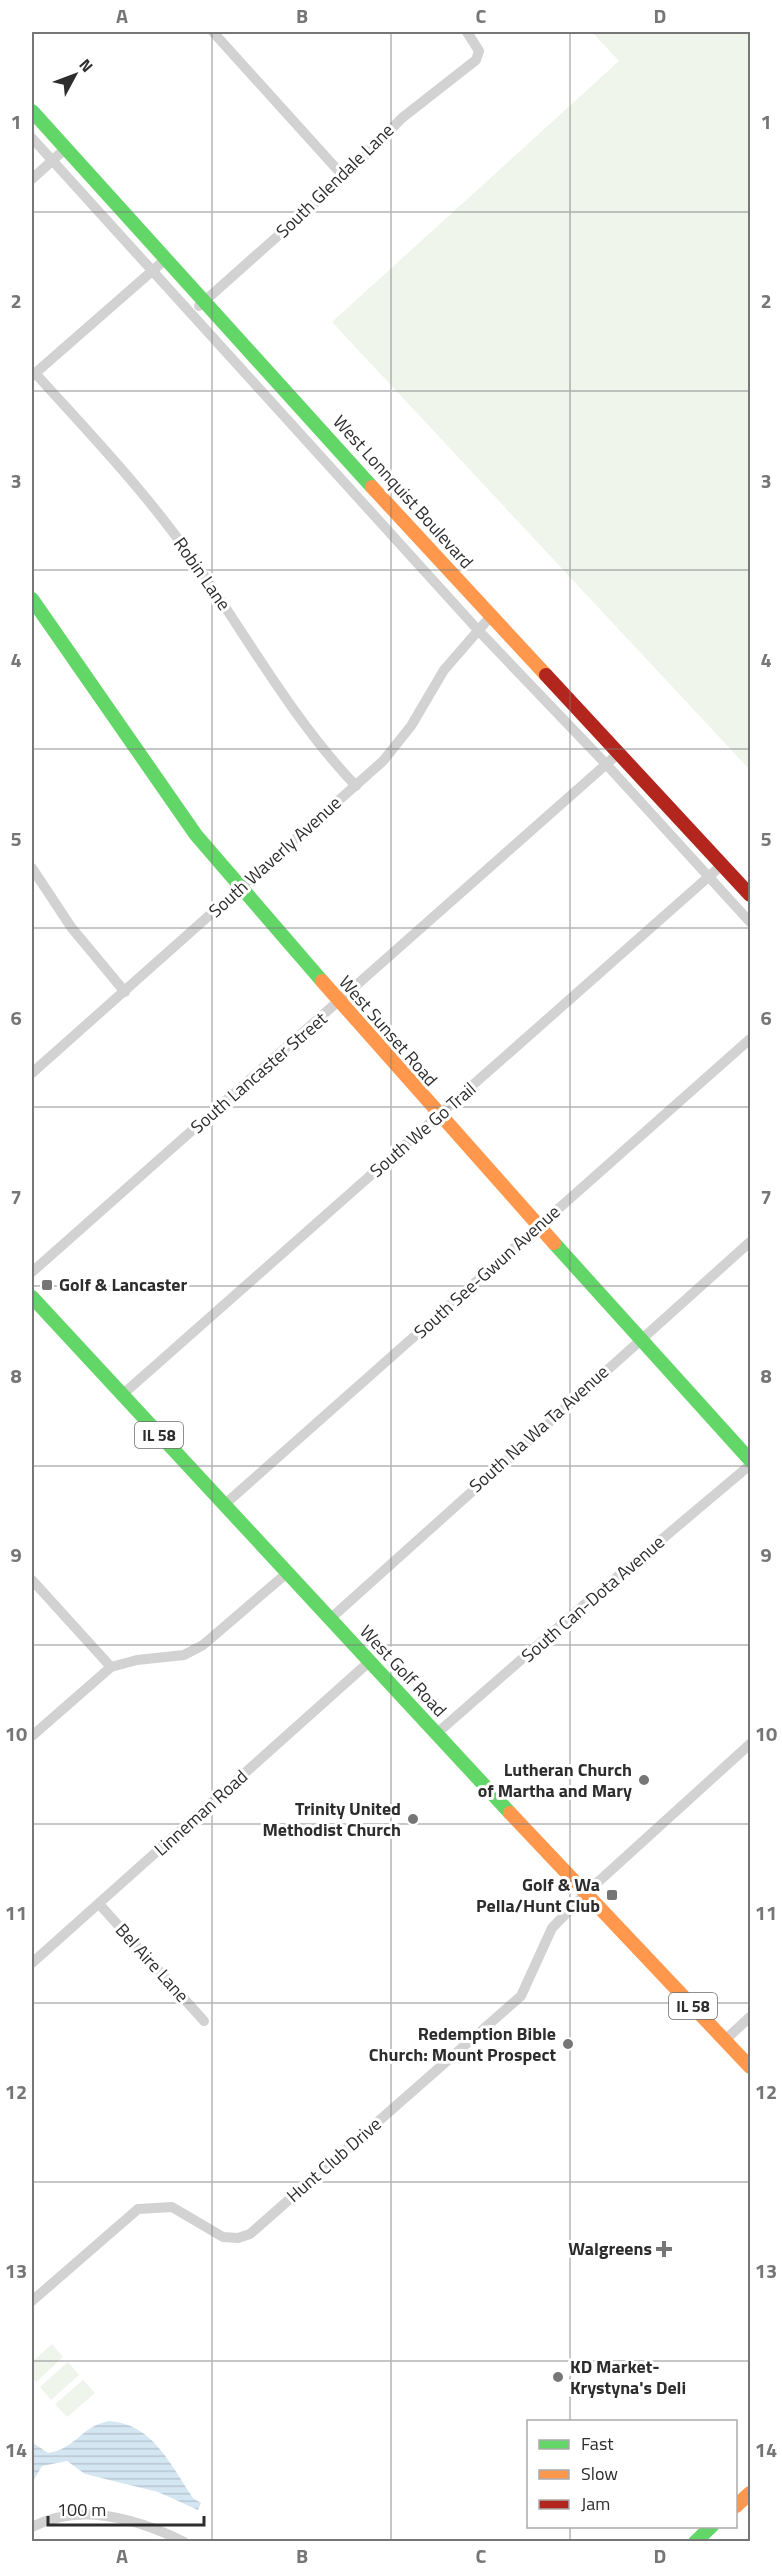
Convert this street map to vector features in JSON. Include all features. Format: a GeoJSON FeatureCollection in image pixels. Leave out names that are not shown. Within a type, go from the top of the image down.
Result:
{"type":"FeatureCollection","features":[{"type":"Feature","properties":{"kind":"street"},"geometry":{"type":"LineString","coordinates":[[213,32],[344,177]]}},
{"type":"Feature","properties":{"kind":"street","name":"South Glendale Lane"},"geometry":{"type":"LineString","coordinates":[[192,312],[344,177],[420,101],[476,60],[479,51],[467,32]]}},
{"type":"Feature","properties":{"kind":"street","name":"West Lonnquist Boulevard"},"geometry":{"type":"LineString","coordinates":[[32,111],[490,617],[620,752],[750,895]]}},
{"type":"Feature","properties":{"kind":"street","name":"West Lonnquist Boulevard"},"geometry":{"type":"LineString","coordinates":[[32,138],[478,630],[606,764],[750,922]]}},
{"type":"Feature","properties":{"kind":"street"},"geometry":{"type":"LineString","coordinates":[[32,179],[66,148]]}},
{"type":"Feature","properties":{"kind":"street"},"geometry":{"type":"LineString","coordinates":[[33,375],[167,258]]}},
{"type":"Feature","properties":{"kind":"street","name":"Robin Lane"},"geometry":{"type":"LineString","coordinates":[[33,375],[152,504],[191,557],[322,751],[356,786]]}},
{"type":"Feature","properties":{"kind":"street","name":"West Sunset Road"},"geometry":{"type":"LineString","coordinates":[[32,599],[177,809],[240,888],[439,1116],[750,1460]]}},
{"type":"Feature","properties":{"kind":"street","name":"South Waverly Avenue"},"geometry":{"type":"LineString","coordinates":[[32,1073],[356,786],[400,743],[444,670],[490,617]]}},
{"type":"Feature","properties":{"kind":"street","name":"South Lancaster Street"},"geometry":{"type":"LineString","coordinates":[[32,1272],[339,1003],[620,752]]}},
{"type":"Feature","properties":{"kind":"street","name":"South We Go Trail"},"geometry":{"type":"LineString","coordinates":[[122,1395],[723,864]]}},
{"type":"Feature","properties":{"kind":"street"},"geometry":{"type":"LineString","coordinates":[[32,868],[71,927],[125,992]]}},
{"type":"Feature","properties":{"kind":"street","name":"South See-Gwun Avenue"},"geometry":{"type":"LineString","coordinates":[[224,1505],[750,1039]]}},
{"type":"Feature","properties":{"kind":"street","name":"South Na Wa Ta Avenue"},"geometry":{"type":"LineString","coordinates":[[330,1619],[750,1242]]}},
{"type":"Feature","properties":{"kind":"street","name":"West Golf Road"},"geometry":{"type":"LineString","coordinates":[[32,1297],[436,1734],[750,2067]]}},
{"type":"Feature","properties":{"kind":"street","name":"South Can-Dota Avenue"},"geometry":{"type":"LineString","coordinates":[[436,1734],[750,1465]]}},
{"type":"Feature","properties":{"kind":"street"},"geometry":{"type":"LineString","coordinates":[[32,1736],[111,1667],[137,1660],[184,1655],[203,1645],[287,1572]]}},
{"type":"Feature","properties":{"kind":"street"},"geometry":{"type":"LineString","coordinates":[[32,1580],[111,1667]]}},
{"type":"Feature","properties":{"kind":"street","name":"Linneman Road"},"geometry":{"type":"LineString","coordinates":[[32,1963],[100,1905],[369,1662]]}},
{"type":"Feature","properties":{"kind":"street","name":"Hunt Club Drive"},"geometry":{"type":"LineString","coordinates":[[32,2301],[138,2209],[172,2207],[223,2237],[238,2238],[250,2234],[521,1996],[552,1928],[587,1892],[750,1744]]}},
{"type":"Feature","properties":{"kind":"street","name":"Bel Aire Lane"},"geometry":{"type":"LineString","coordinates":[[100,1905],[204,2021]]}},
{"type":"Feature","properties":{"kind":"street"},"geometry":{"type":"LineString","coordinates":[[725,2040],[750,2017]]}},
{"type":"Feature","properties":{"kind":"street"},"geometry":{"type":"LineString","coordinates":[[737,2504],[750,2493]]}},
{"type":"Feature","properties":{"kind":"street"},"geometry":{"type":"LineString","coordinates":[[32,2527],[41,2522],[68,2517],[116,2516],[154,2527],[184,2541]]}},
{"type":"Feature","properties":{"kind":"street"},"geometry":{"type":"LineString","coordinates":[[695,2541],[710,2528]]}},
{"type":"Feature","properties":{"kind":"shaded area"},"geometry":{"type":"Polygon","coordinates":[[[592,32],[750,32],[750,770],[332,322],[619,61],[592,32]]]}},
{"type":"Feature","properties":{"kind":"shaded area"},"geometry":{"type":"Polygon","coordinates":[[[52,2344],[63,2357],[36,2382],[32,2377],[32,2362],[52,2344]]]}},
{"type":"Feature","properties":{"kind":"shaded area"},"geometry":{"type":"Polygon","coordinates":[[[68,2362],[79,2375],[51,2400],[40,2387],[68,2362]]]}},
{"type":"Feature","properties":{"kind":"shaded area"},"geometry":{"type":"Polygon","coordinates":[[[83,2380],[95,2393],[67,2417],[55,2404],[83,2380]]]}},
{"type":"Feature","properties":{"kind":"water"},"geometry":{"type":"Polygon","coordinates":[[[109,2421],[137,2430],[159,2448],[193,2498],[201,2503],[198,2510],[158,2492],[85,2474],[67,2461],[42,2466],[32,2483],[32,2442],[48,2453],[58,2451],[92,2428],[109,2421]]]}},
{"type":"Feature","properties":{"kind":"traffic: fast"},"geometry":{"type":"LineString","coordinates":[[32,111],[372,487]]}},
{"type":"Feature","properties":{"kind":"traffic: fast"},"geometry":{"type":"LineString","coordinates":[[32,599],[196,835],[322,981]]}},
{"type":"Feature","properties":{"kind":"traffic: fast"},"geometry":{"type":"LineString","coordinates":[[554,1243],[750,1460]]}},
{"type":"Feature","properties":{"kind":"traffic: fast"},"geometry":{"type":"LineString","coordinates":[[32,1297],[510,1813]]}},
{"type":"Feature","properties":{"kind":"traffic: fast"},"geometry":{"type":"LineString","coordinates":[[695,2542],[710,2528]]}},
{"type":"Feature","properties":{"kind":"traffic: slow"},"geometry":{"type":"LineString","coordinates":[[372,487],[546,675]]}},
{"type":"Feature","properties":{"kind":"traffic: slow"},"geometry":{"type":"LineString","coordinates":[[322,981],[554,1243]]}},
{"type":"Feature","properties":{"kind":"traffic: slow"},"geometry":{"type":"LineString","coordinates":[[510,1813],[750,2067]]}},
{"type":"Feature","properties":{"kind":"traffic: slow"},"geometry":{"type":"LineString","coordinates":[[737,2505],[750,2493]]}},
{"type":"Feature","properties":{"kind":"traffic: jam"},"geometry":{"type":"LineString","coordinates":[[546,675],[750,895]]}},
{"type":"Feature","properties":{"kind":"place","name":"Golf & Lancaster"},"geometry":{"type":"Point","coordinates":[47,1285]}},
{"type":"Feature","properties":{"kind":"place","name":"Lutheran Church of Martha and Mary"},"geometry":{"type":"Point","coordinates":[644,1780]}},
{"type":"Feature","properties":{"kind":"place","name":"Trinity United Methodist Church"},"geometry":{"type":"Point","coordinates":[413,1819]}},
{"type":"Feature","properties":{"kind":"place","name":"Golf & Wa Pella/Hunt Club"},"geometry":{"type":"Point","coordinates":[612,1895]}},
{"type":"Feature","properties":{"kind":"place","name":"Redemption Bible Church: Mount Prospect"},"geometry":{"type":"Point","coordinates":[568,2044]}},
{"type":"Feature","properties":{"kind":"place","name":"Walgreens"},"geometry":{"type":"Point","coordinates":[664,2249]}},
{"type":"Feature","properties":{"kind":"place","name":"KD Market- Krystyna's Deli"},"geometry":{"type":"Point","coordinates":[558,2377]}}]}
